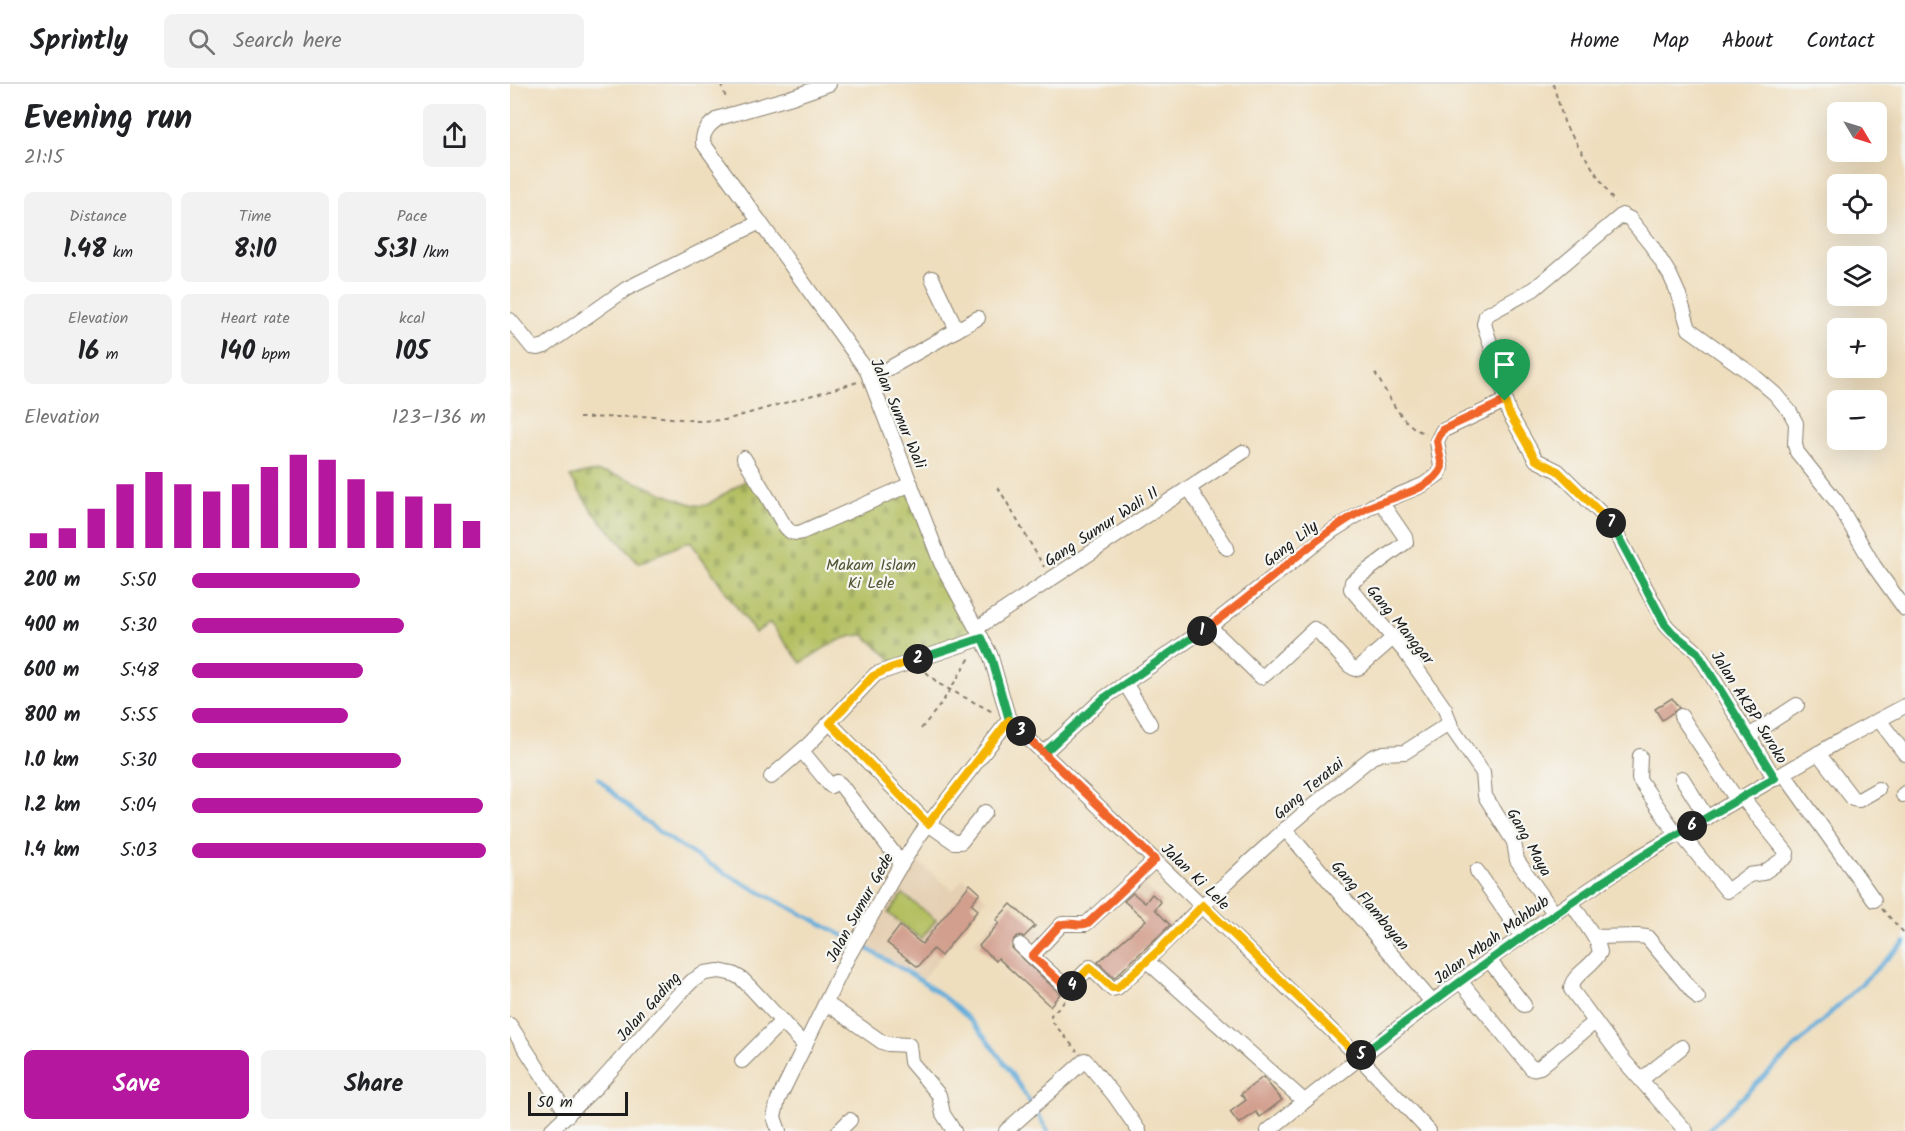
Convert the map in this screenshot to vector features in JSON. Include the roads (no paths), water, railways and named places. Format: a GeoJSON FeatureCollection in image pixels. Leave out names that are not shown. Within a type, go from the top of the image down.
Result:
{"type":"FeatureCollection","features":[{"type":"Feature","properties":{"kind":"street","name":"Jalan Sumur Wali"},"geometry":{"type":"LineString","coordinates":[[829,84],[807,93],[719,118],[706,130],[703,143],[856,354],[870,378],[941,563],[980,633],[992,660],[1009,720]]}},
{"type":"Feature","properties":{"kind":"street"},"geometry":{"type":"LineString","coordinates":[[1505,401],[1501,377],[1484,318],[1488,313],[1534,289],[1617,218],[1624,215],[1663,263],[1679,295],[1689,329],[1753,375],[1775,394],[1790,412],[1796,423],[1797,452],[1837,502],[1874,566],[1905,609]]}},
{"type":"Feature","properties":{"kind":"street"},"geometry":{"type":"LineString","coordinates":[[510,320],[532,347],[545,346],[626,289],[760,222]]}},
{"type":"Feature","properties":{"kind":"street"},"geometry":{"type":"LineString","coordinates":[[932,279],[957,330]]}},
{"type":"Feature","properties":{"kind":"street"},"geometry":{"type":"LineString","coordinates":[[870,378],[978,318]]}},
{"type":"Feature","properties":{"kind":"street","name":"Gang Lily"},"geometry":{"type":"LineString","coordinates":[[1044,753],[1125,682],[1209,626],[1338,527],[1381,502],[1415,490],[1438,474],[1442,464],[1438,438],[1442,430],[1505,401]]}},
{"type":"Feature","properties":{"kind":"street","name":"Jalan AKBP Suroko"},"geometry":{"type":"LineString","coordinates":[[1505,401],[1509,413],[1536,460],[1558,471],[1611,523],[1665,624],[1697,652],[1749,736],[1874,900]]}},
{"type":"Feature","properties":{"kind":"street","name":"Gang Sumur Wali II"},"geometry":{"type":"LineString","coordinates":[[771,777],[802,751],[873,676],[980,633],[1051,579],[1243,452]]}},
{"type":"Feature","properties":{"kind":"street"},"geometry":{"type":"LineString","coordinates":[[744,458],[786,528],[794,534],[911,484]]}},
{"type":"Feature","properties":{"kind":"street"},"geometry":{"type":"LineString","coordinates":[[1189,488],[1227,548]]}},
{"type":"Feature","properties":{"kind":"street","name":"Gang Manggar"},"geometry":{"type":"LineString","coordinates":[[1381,502],[1406,542],[1352,582],[1350,586],[1433,690],[1446,711],[1450,723]]}},
{"type":"Feature","properties":{"kind":"street"},"geometry":{"type":"LineString","coordinates":[[1209,626],[1261,676],[1266,674],[1314,629],[1355,669],[1393,638]]}},
{"type":"Feature","properties":{"kind":"street"},"geometry":{"type":"LineString","coordinates":[[1125,682],[1150,724]]}},
{"type":"Feature","properties":{"kind":"street"},"geometry":{"type":"LineString","coordinates":[[1749,736],[1797,705]]}},
{"type":"Feature","properties":{"kind":"street","name":"Jalan Mbah Mahbub"},"geometry":{"type":"LineString","coordinates":[[1268,1131],[1359,1057],[1554,913],[1678,834],[1905,706]]}},
{"type":"Feature","properties":{"kind":"street"},"geometry":{"type":"LineString","coordinates":[[1640,756],[1639,779],[1678,834],[1725,889],[1730,891],[1750,874],[1764,873],[1786,857],[1786,851],[1739,799],[1681,716]]}},
{"type":"Feature","properties":{"kind":"street","name":"Jalan Ki Lele"},"geometry":{"type":"LineString","coordinates":[[1009,720],[1359,1057],[1429,1131]]}},
{"type":"Feature","properties":{"kind":"street","name":"Jalan Sumur Gede"},"geometry":{"type":"LineString","coordinates":[[777,1130],[774,1120],[775,1108],[856,944],[928,824],[1009,720]]}},
{"type":"Feature","properties":{"kind":"street"},"geometry":{"type":"LineString","coordinates":[[1879,720],[1905,754]]}},
{"type":"Feature","properties":{"kind":"street"},"geometry":{"type":"LineString","coordinates":[[830,723],[928,824],[958,843],[985,812]]}},
{"type":"Feature","properties":{"kind":"street","name":"Gang Teratai"},"geometry":{"type":"LineString","coordinates":[[1032,956],[1067,988],[1090,967],[1114,989],[1147,962],[1203,905],[1285,829],[1372,757],[1383,753],[1405,752],[1450,723]]}},
{"type":"Feature","properties":{"kind":"street","name":"Gang Maya"},"geometry":{"type":"LineString","coordinates":[[1450,723],[1483,773],[1485,796],[1514,842],[1518,861],[1554,913]]}},
{"type":"Feature","properties":{"kind":"street"},"geometry":{"type":"LineString","coordinates":[[802,751],[830,785],[839,783],[902,864]]}},
{"type":"Feature","properties":{"kind":"street"},"geometry":{"type":"LineString","coordinates":[[1818,753],[1853,799],[1859,800],[1878,789]]}},
{"type":"Feature","properties":{"kind":"street"},"geometry":{"type":"LineString","coordinates":[[1682,778],[1707,818]]}},
{"type":"Feature","properties":{"kind":"street","name":"Gang Flamboyan"},"geometry":{"type":"LineString","coordinates":[[1285,829],[1432,1002]]}},
{"type":"Feature","properties":{"kind":"street"},"geometry":{"type":"LineString","coordinates":[[1020,945],[1032,956],[1060,925],[1088,923],[1155,860]]}},
{"type":"Feature","properties":{"kind":"street"},"geometry":{"type":"LineString","coordinates":[[1477,871],[1522,936]]}},
{"type":"Feature","properties":{"kind":"street"},"geometry":{"type":"LineString","coordinates":[[1571,902],[1599,946],[1599,956],[1570,987],[1625,1062],[1686,1131]]}},
{"type":"Feature","properties":{"kind":"street"},"geometry":{"type":"LineString","coordinates":[[1594,937],[1647,937],[1698,998]]}},
{"type":"Feature","properties":{"kind":"street"},"geometry":{"type":"LineString","coordinates":[[1489,960],[1524,1005]]}},
{"type":"Feature","properties":{"kind":"street"},"geometry":{"type":"LineString","coordinates":[[1147,962],[1304,1101]]}},
{"type":"Feature","properties":{"kind":"street","name":"Jalan Gading"},"geometry":{"type":"LineString","coordinates":[[556,1129],[680,994],[696,978],[705,973],[724,971],[742,979],[805,1046]]}},
{"type":"Feature","properties":{"kind":"street"},"geometry":{"type":"LineString","coordinates":[[1460,981],[1532,1069],[1540,1067],[1595,1022]]}},
{"type":"Feature","properties":{"kind":"street"},"geometry":{"type":"LineString","coordinates":[[826,1003],[882,1042],[909,1045],[911,1062],[939,1095],[943,1114],[954,1131]]}},
{"type":"Feature","properties":{"kind":"street"},"geometry":{"type":"LineString","coordinates":[[742,1061],[782,1021]]}},
{"type":"Feature","properties":{"kind":"street"},"geometry":{"type":"LineString","coordinates":[[510,1025],[568,1115]]}},
{"type":"Feature","properties":{"kind":"street"},"geometry":{"type":"LineString","coordinates":[[1642,1079],[1682,1047]]}},
{"type":"Feature","properties":{"kind":"street"},"geometry":{"type":"LineString","coordinates":[[1006,1131],[1085,1060],[1139,1131]]}},
{"type":"Feature","properties":{"kind":"street"},"geometry":{"type":"LineString","coordinates":[[839,1131],[850,1120]]}},
{"type":"Feature","properties":{"kind":"waterway"},"geometry":{"type":"LineString","coordinates":[[598,778],[644,820],[684,848],[731,876],[853,941]]}},
{"type":"Feature","properties":{"kind":"waterway"},"geometry":{"type":"LineString","coordinates":[[1707,1131],[1905,942]]}},
{"type":"Feature","properties":{"kind":"waterway"},"geometry":{"type":"LineString","coordinates":[[860,945],[922,982],[965,1015],[996,1052],[1048,1131]]}},
{"type":"Feature","properties":{"kind":"park label","name":"Makam Islam Ki Lele"},"geometry":{"type":"Point","coordinates":[871,573]}}]}
